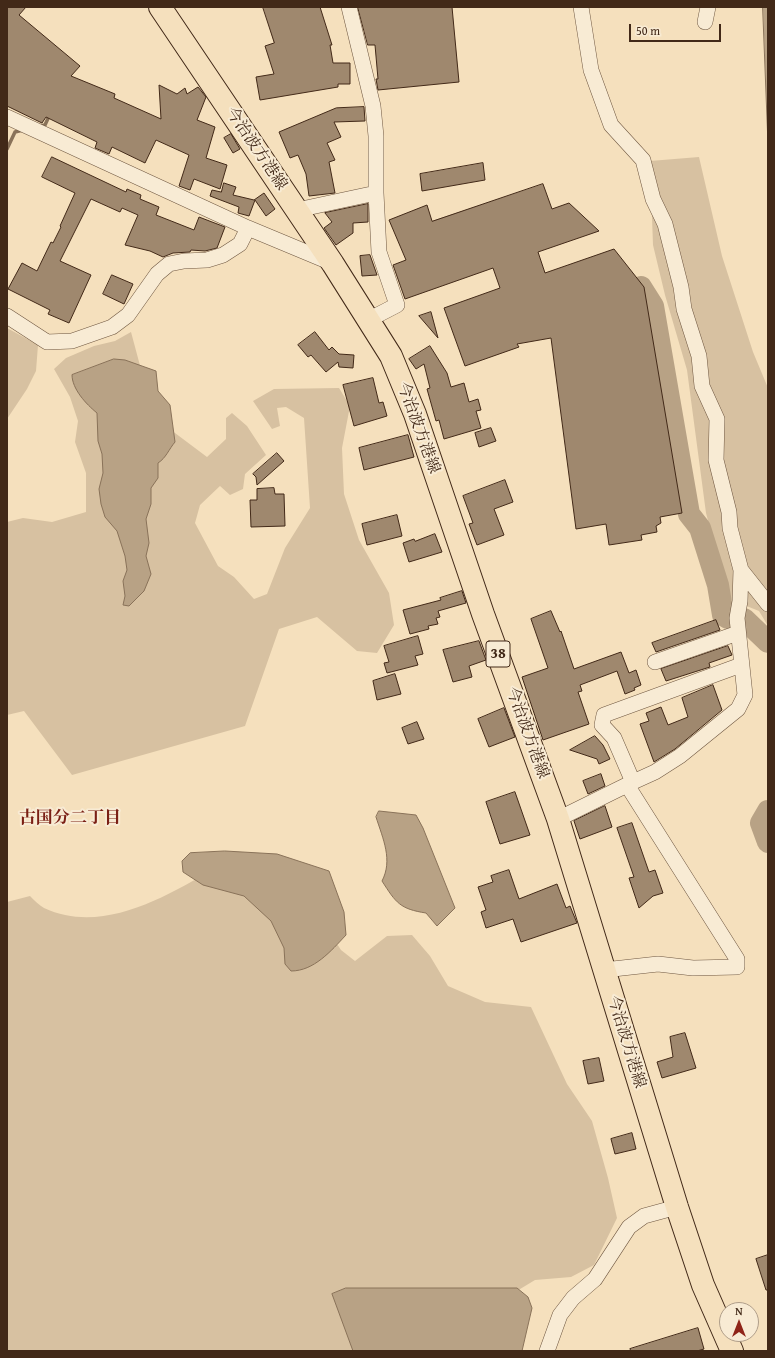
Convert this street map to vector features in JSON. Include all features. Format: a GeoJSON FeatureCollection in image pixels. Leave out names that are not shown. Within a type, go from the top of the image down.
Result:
{"type":"FeatureCollection","features":[{"type":"Feature","properties":{"kind":"main road","name":"今治波方港線"},"geometry":{"type":"LineString","coordinates":[[160,7],[333,264],[391,356],[415,414],[482,614],[558,819],[677,1207],[703,1285],[732,1351]]}},
{"type":"Feature","properties":{"kind":"street"},"geometry":{"type":"LineString","coordinates":[[349,7],[373,106],[376,136],[376,193],[379,252],[397,305],[368,320]]}},
{"type":"Feature","properties":{"kind":"street"},"geometry":{"type":"LineString","coordinates":[[558,819],[655,772],[680,756],[738,709],[745,695],[737,618],[740,601],[741,570],[730,528],[729,512],[716,460],[717,419],[702,386],[699,356],[684,309],[681,288],[665,224],[653,199],[643,160],[610,125],[591,70],[581,7]]}},
{"type":"Feature","properties":{"kind":"street"},"geometry":{"type":"LineString","coordinates":[[705,22],[708,7]]}},
{"type":"Feature","properties":{"kind":"street"},"geometry":{"type":"LineString","coordinates":[[8,121],[248,228],[333,264]]}},
{"type":"Feature","properties":{"kind":"street"},"geometry":{"type":"LineString","coordinates":[[297,210],[376,193]]}},
{"type":"Feature","properties":{"kind":"street"},"geometry":{"type":"LineString","coordinates":[[7,316],[47,342],[72,341],[112,327],[128,315],[157,274],[169,264],[184,261],[207,260],[223,255],[240,244],[248,228]]}},
{"type":"Feature","properties":{"kind":"street"},"geometry":{"type":"LineString","coordinates":[[741,570],[768,604]]}},
{"type":"Feature","properties":{"kind":"street"},"geometry":{"type":"LineString","coordinates":[[655,662],[738,633]]}},
{"type":"Feature","properties":{"kind":"street"},"geometry":{"type":"LineString","coordinates":[[604,970],[658,964],[693,968],[737,967],[737,959],[630,783],[614,738],[602,725],[604,715],[741,665]]}},
{"type":"Feature","properties":{"kind":"street"},"geometry":{"type":"LineString","coordinates":[[547,1351],[560,1316],[573,1298],[595,1279],[629,1227],[644,1216],[677,1207]]}},
{"type":"Feature","properties":{"kind":"shaded area"},"geometry":{"type":"Polygon","coordinates":[[[763,7],[768,7],[768,144],[763,7]]]}},
{"type":"Feature","properties":{"kind":"shaded area"},"geometry":{"type":"Polygon","coordinates":[[[699,157],[722,256],[753,352],[768,388],[768,626],[759,611],[729,599],[706,513],[687,370],[665,295],[653,245],[650,161],[699,157]]]}},
{"type":"Feature","properties":{"kind":"shaded area"},"geometry":{"type":"Polygon","coordinates":[[[7,328],[38,345],[36,371],[27,389],[7,419],[7,328]]]}},
{"type":"Feature","properties":{"kind":"shaded area"},"geometry":{"type":"Polygon","coordinates":[[[131,332],[142,373],[163,424],[207,457],[226,439],[226,418],[232,413],[247,426],[266,455],[245,474],[243,489],[230,495],[220,486],[200,505],[195,523],[218,566],[234,577],[254,599],[267,594],[285,548],[310,508],[304,418],[286,407],[277,408],[280,426],[272,429],[253,401],[274,389],[339,388],[350,406],[342,448],[344,494],[359,540],[389,593],[394,625],[377,653],[357,651],[317,617],[279,629],[245,726],[72,775],[24,711],[7,715],[7,522],[23,518],[52,522],[86,512],[86,473],[75,442],[78,421],[70,397],[54,369],[66,358],[94,346],[115,341],[131,332]]]}},
{"type":"Feature","properties":{"kind":"shaded area"},"geometry":{"type":"Polygon","coordinates":[[[114,359],[125,360],[156,371],[158,391],[170,405],[175,442],[158,463],[158,478],[151,488],[151,504],[146,519],[149,543],[146,556],[151,574],[144,591],[129,606],[123,605],[125,596],[123,581],[127,570],[125,556],[117,531],[105,517],[101,504],[99,489],[103,473],[102,454],[98,441],[97,413],[84,401],[77,391],[74,386],[72,375],[114,359]]]}},
{"type":"Feature","properties":{"kind":"shaded area"},"geometry":{"type":"Polygon","coordinates":[[[379,811],[416,815],[423,828],[455,908],[437,926],[426,913],[404,907],[395,900],[382,881],[387,865],[387,857],[384,841],[376,817],[379,811]]]}},
{"type":"Feature","properties":{"kind":"shaded area"},"geometry":{"type":"Polygon","coordinates":[[[225,851],[277,854],[329,871],[344,912],[346,935],[315,964],[307,968],[291,971],[285,964],[284,948],[271,921],[244,896],[203,885],[183,872],[182,861],[190,853],[225,851]]]}},
{"type":"Feature","properties":{"kind":"shaded area"},"geometry":{"type":"Polygon","coordinates":[[[214,869],[308,900],[341,950],[355,961],[387,936],[412,935],[430,956],[448,986],[485,1002],[531,1007],[567,1084],[592,1121],[608,1178],[617,1218],[594,1265],[571,1277],[535,1280],[492,1306],[500,1351],[7,1351],[7,902],[30,896],[44,908],[66,915],[88,917],[110,915],[154,901],[214,869]]]}},
{"type":"Feature","properties":{"kind":"shaded area"},"geometry":{"type":"Polygon","coordinates":[[[346,1288],[517,1288],[528,1297],[532,1308],[522,1351],[353,1351],[332,1294],[346,1288]]]}},
{"type":"Feature","properties":{"kind":"building"},"geometry":{"type":"Polygon","coordinates":[[[7,7],[26,7],[19,15],[80,66],[71,76],[115,94],[114,98],[161,119],[159,85],[177,94],[185,88],[187,94],[198,87],[206,97],[197,120],[215,127],[206,158],[227,165],[220,189],[194,179],[190,190],[179,186],[189,155],[156,140],[145,163],[112,147],[109,154],[95,148],[97,142],[46,117],[42,123],[7,106],[7,7]]]}},
{"type":"Feature","properties":{"kind":"building"},"geometry":{"type":"Polygon","coordinates":[[[263,7],[320,7],[332,45],[330,45],[333,63],[350,63],[350,84],[338,84],[338,87],[260,100],[256,77],[274,74],[265,46],[274,43],[263,7]]]}},
{"type":"Feature","properties":{"kind":"building"},"geometry":{"type":"Polygon","coordinates":[[[358,7],[452,7],[459,82],[378,90],[376,79],[378,79],[375,45],[368,45],[358,7]]]}},
{"type":"Feature","properties":{"kind":"building"},"geometry":{"type":"Polygon","coordinates":[[[364,107],[365,121],[334,122],[341,137],[327,143],[335,160],[329,162],[335,193],[309,196],[306,174],[298,155],[290,158],[279,132],[336,108],[364,107]]]}},
{"type":"Feature","properties":{"kind":"building"},"geometry":{"type":"Polygon","coordinates":[[[231,134],[240,149],[233,153],[224,138],[231,134]]]}},
{"type":"Feature","properties":{"kind":"building"},"geometry":{"type":"Polygon","coordinates":[[[52,157],[126,192],[127,189],[141,195],[140,199],[159,207],[156,215],[194,230],[199,217],[225,227],[217,248],[205,251],[191,250],[190,252],[173,253],[163,257],[150,251],[125,245],[138,215],[122,208],[120,212],[91,199],[60,261],[91,275],[69,323],[48,314],[50,310],[8,289],[22,263],[37,271],[51,242],[53,243],[61,227],[60,226],[75,193],[42,177],[52,157]]]}},
{"type":"Feature","properties":{"kind":"building"},"geometry":{"type":"Polygon","coordinates":[[[483,163],[485,180],[422,191],[420,174],[483,163]]]}},
{"type":"Feature","properties":{"kind":"building"},"geometry":{"type":"Polygon","coordinates":[[[224,183],[236,187],[233,195],[254,200],[264,193],[275,209],[266,216],[255,200],[249,216],[238,213],[239,207],[210,196],[212,190],[221,192],[224,183]]]}},
{"type":"Feature","properties":{"kind":"building"},"geometry":{"type":"Polygon","coordinates":[[[543,184],[552,209],[569,203],[599,231],[538,252],[545,273],[614,249],[644,287],[682,513],[660,517],[661,523],[656,526],[657,532],[641,535],[642,540],[609,545],[606,524],[576,529],[551,338],[517,344],[519,347],[465,366],[444,308],[500,288],[493,268],[405,299],[393,265],[406,260],[389,220],[427,205],[432,221],[543,184]]]}},
{"type":"Feature","properties":{"kind":"building"},"geometry":{"type":"Polygon","coordinates":[[[368,204],[368,222],[353,223],[353,233],[336,245],[324,228],[332,222],[325,213],[368,204]]]}},
{"type":"Feature","properties":{"kind":"building"},"geometry":{"type":"Polygon","coordinates":[[[370,255],[377,275],[362,276],[360,256],[370,255]]]}},
{"type":"Feature","properties":{"kind":"building"},"geometry":{"type":"Polygon","coordinates":[[[112,275],[133,284],[124,304],[103,294],[112,275]]]}},
{"type":"Feature","properties":{"kind":"building"},"geometry":{"type":"Polygon","coordinates":[[[431,312],[438,338],[419,316],[431,312]]]}},
{"type":"Feature","properties":{"kind":"building"},"geometry":{"type":"Polygon","coordinates":[[[315,332],[329,350],[332,347],[339,354],[354,355],[353,368],[339,367],[338,362],[326,372],[311,355],[308,357],[298,345],[315,332]]]}},
{"type":"Feature","properties":{"kind":"building"},"geometry":{"type":"Polygon","coordinates":[[[430,346],[447,373],[451,387],[464,383],[469,402],[478,399],[481,410],[476,411],[481,428],[444,439],[439,420],[436,421],[427,389],[430,388],[424,364],[416,369],[409,359],[430,346]]]}},
{"type":"Feature","properties":{"kind":"building"},"geometry":{"type":"Polygon","coordinates":[[[373,378],[379,403],[383,402],[387,416],[354,426],[343,385],[373,378]]]}},
{"type":"Feature","properties":{"kind":"building"},"geometry":{"type":"Polygon","coordinates":[[[491,428],[496,441],[479,447],[475,433],[491,428]]]}},
{"type":"Feature","properties":{"kind":"building"},"geometry":{"type":"Polygon","coordinates":[[[408,435],[414,457],[364,470],[359,448],[408,435]]]}},
{"type":"Feature","properties":{"kind":"building"},"geometry":{"type":"Polygon","coordinates":[[[277,453],[284,461],[257,485],[256,477],[253,474],[277,453]]]}},
{"type":"Feature","properties":{"kind":"building"},"geometry":{"type":"Polygon","coordinates":[[[505,480],[513,502],[494,509],[504,535],[477,545],[469,524],[473,523],[463,496],[505,480]]]}},
{"type":"Feature","properties":{"kind":"building"},"geometry":{"type":"Polygon","coordinates":[[[274,488],[275,494],[284,494],[285,526],[251,527],[250,500],[257,500],[257,489],[274,488]]]}},
{"type":"Feature","properties":{"kind":"building"},"geometry":{"type":"Polygon","coordinates":[[[397,515],[402,536],[367,545],[362,524],[397,515]]]}},
{"type":"Feature","properties":{"kind":"building"},"geometry":{"type":"Polygon","coordinates":[[[435,534],[442,552],[409,562],[403,543],[414,539],[415,541],[435,534]]]}},
{"type":"Feature","properties":{"kind":"building"},"geometry":{"type":"Polygon","coordinates":[[[462,591],[466,603],[438,611],[440,617],[436,618],[438,624],[428,626],[429,629],[410,634],[403,610],[441,600],[440,598],[462,591]]]}},
{"type":"Feature","properties":{"kind":"building"},"geometry":{"type":"Polygon","coordinates":[[[551,611],[560,632],[561,631],[574,669],[621,652],[629,673],[636,670],[641,685],[634,688],[635,690],[625,694],[617,671],[580,685],[582,691],[578,692],[589,724],[543,740],[522,677],[548,668],[531,619],[551,611]]]}},
{"type":"Feature","properties":{"kind":"building"},"geometry":{"type":"Polygon","coordinates":[[[716,620],[720,630],[656,652],[652,643],[716,620]]]}},
{"type":"Feature","properties":{"kind":"building"},"geometry":{"type":"Polygon","coordinates":[[[418,636],[423,654],[415,656],[418,665],[387,673],[384,663],[389,662],[384,646],[418,636]]]}},
{"type":"Feature","properties":{"kind":"building"},"geometry":{"type":"Polygon","coordinates":[[[479,641],[486,660],[469,666],[472,677],[453,682],[443,650],[479,641]]]}},
{"type":"Feature","properties":{"kind":"building"},"geometry":{"type":"Polygon","coordinates":[[[728,646],[732,655],[709,663],[710,667],[666,681],[661,669],[728,646]]]}},
{"type":"Feature","properties":{"kind":"building"},"geometry":{"type":"Polygon","coordinates":[[[395,674],[401,694],[377,700],[373,681],[395,674]]]}},
{"type":"Feature","properties":{"kind":"building"},"geometry":{"type":"Polygon","coordinates":[[[713,685],[722,710],[675,749],[654,762],[640,724],[649,721],[646,713],[661,707],[668,725],[688,717],[682,698],[713,685]]]}},
{"type":"Feature","properties":{"kind":"building"},"geometry":{"type":"Polygon","coordinates":[[[504,708],[515,737],[489,747],[478,719],[504,708]]]}},
{"type":"Feature","properties":{"kind":"building"},"geometry":{"type":"Polygon","coordinates":[[[417,722],[424,739],[408,744],[402,728],[417,722]]]}},
{"type":"Feature","properties":{"kind":"building"},"geometry":{"type":"Polygon","coordinates":[[[595,736],[603,745],[610,759],[599,764],[597,759],[570,750],[595,736]]]}},
{"type":"Feature","properties":{"kind":"building"},"geometry":{"type":"Polygon","coordinates":[[[601,774],[605,786],[588,794],[583,781],[601,774]]]}},
{"type":"Feature","properties":{"kind":"building"},"geometry":{"type":"Polygon","coordinates":[[[515,792],[530,835],[500,844],[486,802],[515,792]]]}},
{"type":"Feature","properties":{"kind":"building"},"geometry":{"type":"Polygon","coordinates":[[[605,806],[612,827],[580,839],[574,821],[605,806]]]}},
{"type":"Feature","properties":{"kind":"building"},"geometry":{"type":"Polygon","coordinates":[[[632,823],[649,872],[655,870],[663,893],[653,896],[639,908],[629,878],[634,877],[617,828],[632,823]]]}},
{"type":"Feature","properties":{"kind":"building"},"geometry":{"type":"Polygon","coordinates":[[[509,870],[519,899],[557,884],[566,908],[570,906],[577,923],[521,942],[513,919],[486,928],[481,912],[486,910],[478,887],[493,882],[491,876],[509,870]]]}},
{"type":"Feature","properties":{"kind":"building"},"geometry":{"type":"Polygon","coordinates":[[[685,1033],[696,1068],[662,1078],[657,1062],[673,1057],[670,1037],[685,1033]]]}},
{"type":"Feature","properties":{"kind":"building"},"geometry":{"type":"Polygon","coordinates":[[[599,1058],[604,1081],[588,1084],[583,1061],[599,1058]]]}},
{"type":"Feature","properties":{"kind":"building"},"geometry":{"type":"Polygon","coordinates":[[[632,1133],[636,1149],[615,1154],[611,1139],[632,1133]]]}},
{"type":"Feature","properties":{"kind":"building"},"geometry":{"type":"Polygon","coordinates":[[[768,1255],[768,1290],[766,1290],[756,1259],[768,1255]]]}},
{"type":"Feature","properties":{"kind":"building"},"geometry":{"type":"Polygon","coordinates":[[[698,1328],[704,1349],[697,1351],[631,1351],[630,1349],[698,1328]]]}},
{"type":"Feature","properties":{"kind":"waterway"},"geometry":{"type":"LineString","coordinates":[[39,126],[45,125],[50,114]]}},
{"type":"Feature","properties":{"kind":"waterway"},"geometry":{"type":"LineString","coordinates":[[7,149],[15,132],[23,130]]}},
{"type":"Feature","properties":{"kind":"waterway"},"geometry":{"type":"LineString","coordinates":[[641,287],[653,306],[689,514],[700,528],[718,585],[723,615],[728,618],[744,619],[768,642]]}},
{"type":"Feature","properties":{"kind":"waterway"},"geometry":{"type":"LineString","coordinates":[[768,811],[761,823],[768,842]]}},
{"type":"Feature","properties":{"kind":"district","name":"古国分二丁目"},"geometry":{"type":"Point","coordinates":[70,819]}}]}
